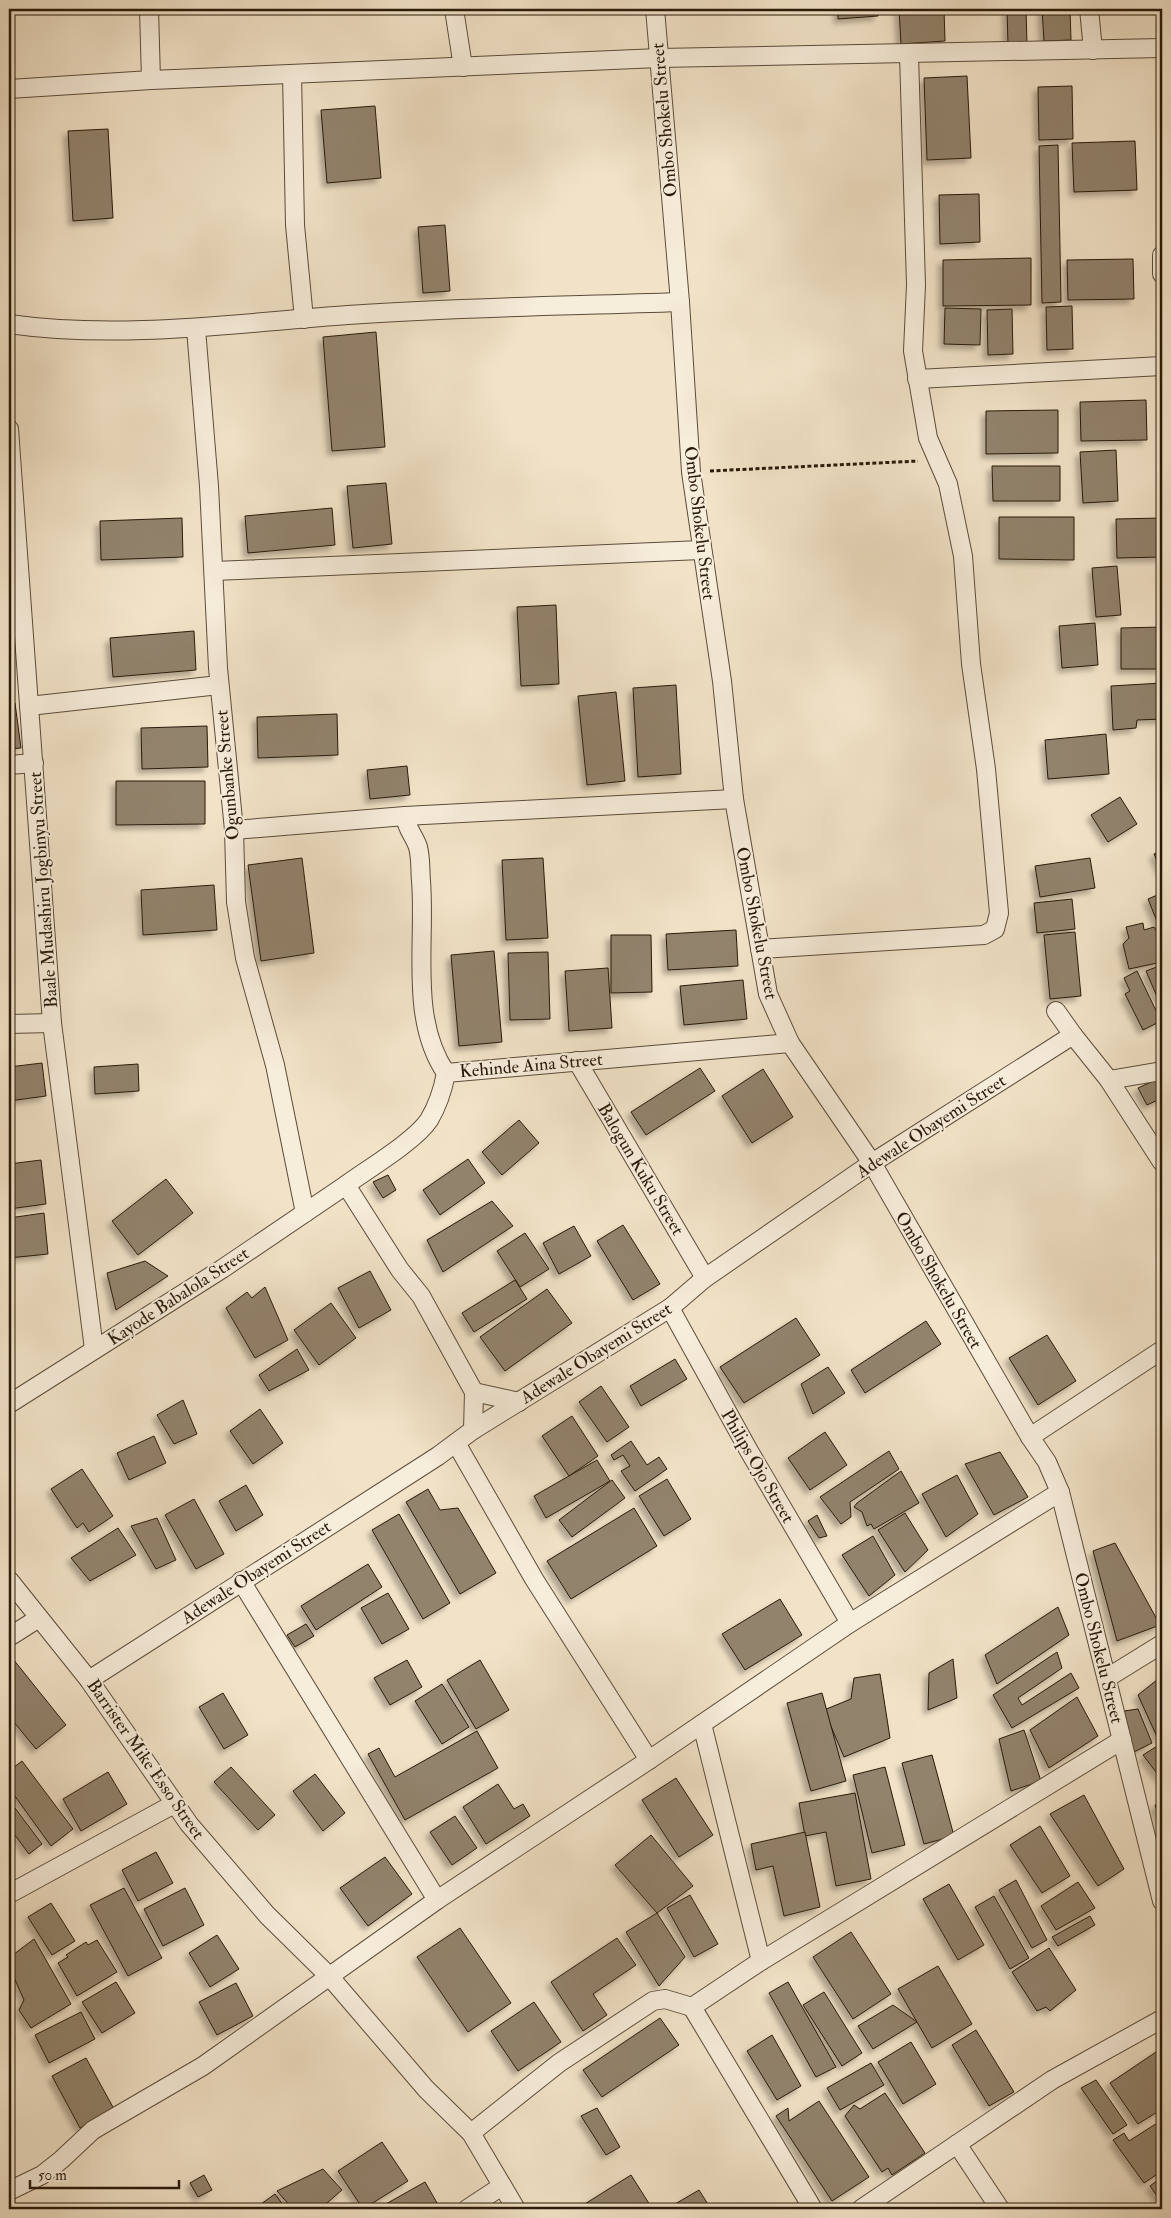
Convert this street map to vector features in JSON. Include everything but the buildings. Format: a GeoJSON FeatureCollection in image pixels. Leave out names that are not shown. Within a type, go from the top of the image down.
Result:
{"type":"FeatureCollection","features":[{"type":"Feature","properties":{"kind":"street"},"geometry":{"type":"LineString","coordinates":[[149,9],[151,80]]}},
{"type":"Feature","properties":{"kind":"street"},"geometry":{"type":"LineString","coordinates":[[454,9],[463,67]]}},
{"type":"Feature","properties":{"kind":"street","name":"Ombo Shokelu Street"},"geometry":{"type":"LineString","coordinates":[[655,9],[680,302],[691,472],[701,550],[722,680],[734,798],[768,994],[790,1043],[872,1163],[1030,1437],[1047,1462],[1060,1492],[1162,1901]]}},
{"type":"Feature","properties":{"kind":"street"},"geometry":{"type":"LineString","coordinates":[[1090,9],[1093,50]]}},
{"type":"Feature","properties":{"kind":"street"},"geometry":{"type":"LineString","coordinates":[[9,90],[151,80],[659,58],[909,55],[1162,48]]}},
{"type":"Feature","properties":{"kind":"street"},"geometry":{"type":"LineString","coordinates":[[760,949],[984,936],[995,929],[999,913],[986,769],[971,664],[963,556],[948,484],[936,461],[928,438],[913,350],[916,285],[909,55]]}},
{"type":"Feature","properties":{"kind":"street"},"geometry":{"type":"LineString","coordinates":[[292,74],[295,225],[304,319]]}},
{"type":"Feature","properties":{"kind":"street"},"geometry":{"type":"LineString","coordinates":[[1162,255],[1162,274]]}},
{"type":"Feature","properties":{"kind":"street"},"geometry":{"type":"LineString","coordinates":[[9,324],[66,330],[196,329],[304,319],[469,310],[680,302]]}},
{"type":"Feature","properties":{"kind":"street","name":"Ogunbanke Street"},"geometry":{"type":"LineString","coordinates":[[196,329],[214,571],[219,685],[234,830],[236,902],[245,958],[261,1006],[306,1213]]}},
{"type":"Feature","properties":{"kind":"street"},"geometry":{"type":"LineString","coordinates":[[917,379],[1162,366]]}},
{"type":"Feature","properties":{"kind":"street","name":"Baale Mudashiru Jogbinyu Street"},"geometry":{"type":"LineString","coordinates":[[9,430],[14,579],[34,763],[52,1023],[94,1349]]}},
{"type":"Feature","properties":{"kind":"street"},"geometry":{"type":"LineString","coordinates":[[214,571],[701,550]]}},
{"type":"Feature","properties":{"kind":"street"},"geometry":{"type":"LineString","coordinates":[[28,706],[219,685]]}},
{"type":"Feature","properties":{"kind":"street"},"geometry":{"type":"LineString","coordinates":[[9,765],[34,763]]}},
{"type":"Feature","properties":{"kind":"street"},"geometry":{"type":"LineString","coordinates":[[234,830],[405,816],[734,798]]}},
{"type":"Feature","properties":{"kind":"street","name":"Kehinde Aina Street"},"geometry":{"type":"LineString","coordinates":[[405,816],[407,829],[418,847],[423,920],[420,966],[429,1035],[437,1060],[446,1073],[790,1043]]}},
{"type":"Feature","properties":{"kind":"street"},"geometry":{"type":"LineString","coordinates":[[1056,1011],[1108,1080],[1162,1162]]}},
{"type":"Feature","properties":{"kind":"street"},"geometry":{"type":"LineString","coordinates":[[9,1024],[52,1023]]}},
{"type":"Feature","properties":{"kind":"street","name":"Adewale Obayemi Street"},"geometry":{"type":"LineString","coordinates":[[89,1680],[456,1443],[473,1430],[670,1308],[705,1278],[872,1163],[1073,1035]]}},
{"type":"Feature","properties":{"kind":"street","name":"Balogun Kuku Street"},"geometry":{"type":"LineString","coordinates":[[577,1061],[705,1278]]}},
{"type":"Feature","properties":{"kind":"street"},"geometry":{"type":"LineString","coordinates":[[1108,1080],[1162,1071]]}},
{"type":"Feature","properties":{"kind":"street","name":"Kayode Babalola Street"},"geometry":{"type":"LineString","coordinates":[[9,1404],[306,1213],[413,1136],[428,1122],[443,1090],[446,1073]]}},
{"type":"Feature","properties":{"kind":"street"},"geometry":{"type":"LineString","coordinates":[[346,1185],[400,1270],[421,1296],[474,1392],[473,1430]]}},
{"type":"Feature","properties":{"kind":"street","name":"Philips Ojo Street"},"geometry":{"type":"LineString","coordinates":[[670,1308],[748,1451],[850,1622]]}},
{"type":"Feature","properties":{"kind":"street"},"geometry":{"type":"LineString","coordinates":[[1030,1437],[1162,1350]]}},
{"type":"Feature","properties":{"kind":"street"},"geometry":{"type":"LineString","coordinates":[[474,1392],[519,1402]]}},
{"type":"Feature","properties":{"kind":"street"},"geometry":{"type":"LineString","coordinates":[[456,1443],[534,1579],[649,1760]]}},
{"type":"Feature","properties":{"kind":"street"},"geometry":{"type":"LineString","coordinates":[[9,2191],[42,2174],[62,2160],[93,2130],[202,2066],[437,1900],[649,1760],[850,1622],[1060,1492]]}},
{"type":"Feature","properties":{"kind":"street","name":"Barrister Mike Esso Street"},"geometry":{"type":"LineString","coordinates":[[9,1580],[89,1680],[174,1804],[268,1915],[330,1977],[426,2089],[472,2133],[516,2209]]}},
{"type":"Feature","properties":{"kind":"street"},"geometry":{"type":"LineString","coordinates":[[241,1581],[437,1900]]}},
{"type":"Feature","properties":{"kind":"street"},"geometry":{"type":"LineString","coordinates":[[9,1637],[39,1618]]}},
{"type":"Feature","properties":{"kind":"street"},"geometry":{"type":"LineString","coordinates":[[1107,1678],[1162,1644]]}},
{"type":"Feature","properties":{"kind":"street"},"geometry":{"type":"LineString","coordinates":[[702,1724],[761,1961]]}},
{"type":"Feature","properties":{"kind":"street"},"geometry":{"type":"LineString","coordinates":[[692,2007],[761,1961],[1122,1740]]}},
{"type":"Feature","properties":{"kind":"street"},"geometry":{"type":"LineString","coordinates":[[9,1894],[174,1804]]}},
{"type":"Feature","properties":{"kind":"street"},"geometry":{"type":"LineString","coordinates":[[472,2133],[558,2064],[653,2001],[665,1999],[692,2007],[813,2209]]}},
{"type":"Feature","properties":{"kind":"street"},"geometry":{"type":"LineString","coordinates":[[861,2209],[1052,2080],[1162,2019]]}},
{"type":"Feature","properties":{"kind":"street"},"geometry":{"type":"LineString","coordinates":[[957,2144],[1000,2209]]}},
{"type":"Feature","properties":{"kind":"street"},"geometry":{"type":"LineString","coordinates":[[467,2209],[502,2186]]}},
{"type":"Feature","properties":{"kind":"path"},"geometry":{"type":"LineString","coordinates":[[691,472],[936,461]]}}]}
